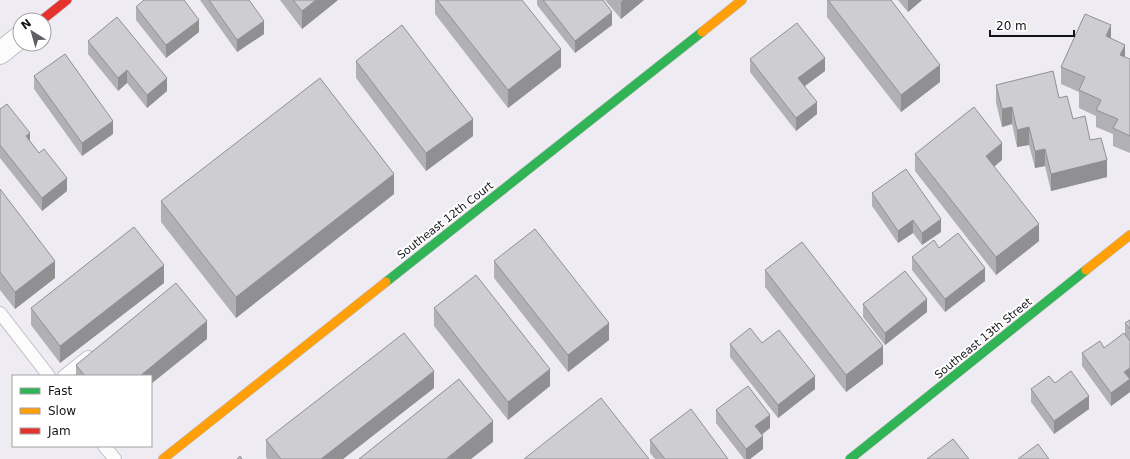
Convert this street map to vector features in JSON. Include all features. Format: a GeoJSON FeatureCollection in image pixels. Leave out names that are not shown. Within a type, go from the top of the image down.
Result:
{"type":"FeatureCollection","features":[{"type":"Feature","properties":{"kind":"street"},"geometry":{"type":"LineString","coordinates":[[52,12],[67,0]]}},
{"type":"Feature","properties":{"kind":"street","name":"Southeast 12th Court"},"geometry":{"type":"LineString","coordinates":[[163,459],[742,0]]}},
{"type":"Feature","properties":{"kind":"street"},"geometry":{"type":"LineString","coordinates":[[0,53],[12,43]]}},
{"type":"Feature","properties":{"kind":"street","name":"Southeast 13th Street"},"geometry":{"type":"LineString","coordinates":[[850,459],[1130,235]]}},
{"type":"Feature","properties":{"kind":"lane"},"geometry":{"type":"LineString","coordinates":[[0,313],[48,375]]}},
{"type":"Feature","properties":{"kind":"lane"},"geometry":{"type":"LineString","coordinates":[[65,375],[95,351]]}},
{"type":"Feature","properties":{"kind":"lane"},"geometry":{"type":"LineString","coordinates":[[105,447],[114,459]]}},
{"type":"Feature","properties":{"kind":"building"},"geometry":{"type":"Polygon","coordinates":[[[144,0],[184,0],[199,20],[166,45],[136,7],[144,0]]]}},
{"type":"Feature","properties":{"kind":"building"},"geometry":{"type":"Polygon","coordinates":[[[209,0],[249,0],[264,21],[237,40],[209,0]]]}},
{"type":"Feature","properties":{"kind":"building"},"geometry":{"type":"Polygon","coordinates":[[[293,0],[316,0],[302,11],[293,0]]]}},
{"type":"Feature","properties":{"kind":"building"},"geometry":{"type":"Polygon","coordinates":[[[437,0],[522,0],[561,49],[508,90],[437,0]]]}},
{"type":"Feature","properties":{"kind":"building"},"geometry":{"type":"Polygon","coordinates":[[[543,0],[603,0],[612,12],[575,41],[543,0]]]}},
{"type":"Feature","properties":{"kind":"building"},"geometry":{"type":"Polygon","coordinates":[[[828,0],[891,0],[940,65],[901,95],[828,0]]]}},
{"type":"Feature","properties":{"kind":"building"},"geometry":{"type":"Polygon","coordinates":[[[1085,14],[1111,25],[1106,36],[1125,45],[1120,55],[1130,59],[1130,136],[1113,128],[1118,119],[1096,110],[1101,100],[1079,90],[1085,77],[1061,67],[1085,14]]]}},
{"type":"Feature","properties":{"kind":"building"},"geometry":{"type":"Polygon","coordinates":[[[117,17],[167,78],[147,95],[127,70],[118,78],[88,41],[117,17]]]}},
{"type":"Feature","properties":{"kind":"building"},"geometry":{"type":"Polygon","coordinates":[[[797,23],[825,58],[798,78],[817,102],[796,118],[750,59],[797,23]]]}},
{"type":"Feature","properties":{"kind":"building"},"geometry":{"type":"Polygon","coordinates":[[[402,25],[473,119],[426,153],[356,61],[402,25]]]}},
{"type":"Feature","properties":{"kind":"building"},"geometry":{"type":"Polygon","coordinates":[[[65,54],[113,121],[82,143],[34,76],[65,54]]]}},
{"type":"Feature","properties":{"kind":"building"},"geometry":{"type":"Polygon","coordinates":[[[1053,71],[1059,98],[1067,96],[1073,119],[1085,116],[1090,140],[1101,138],[1107,160],[1051,174],[1045,149],[1035,151],[1029,127],[1017,130],[1012,107],[1002,109],[996,85],[1053,71]]]}},
{"type":"Feature","properties":{"kind":"building"},"geometry":{"type":"Polygon","coordinates":[[[320,78],[394,174],[236,297],[161,201],[320,78]]]}},
{"type":"Feature","properties":{"kind":"building"},"geometry":{"type":"Polygon","coordinates":[[[7,104],[30,133],[26,136],[39,153],[44,149],[67,178],[42,198],[0,145],[0,109],[7,104]]]}},
{"type":"Feature","properties":{"kind":"building"},"geometry":{"type":"Polygon","coordinates":[[[974,107],[1002,143],[986,156],[1039,224],[996,257],[915,154],[974,107]]]}},
{"type":"Feature","properties":{"kind":"building"},"geometry":{"type":"Polygon","coordinates":[[[906,169],[941,219],[922,233],[913,220],[898,231],[872,193],[906,169]]]}},
{"type":"Feature","properties":{"kind":"building"},"geometry":{"type":"Polygon","coordinates":[[[0,189],[55,261],[15,292],[0,272],[0,189]]]}},
{"type":"Feature","properties":{"kind":"building"},"geometry":{"type":"Polygon","coordinates":[[[134,227],[164,265],[60,346],[31,308],[134,227]]]}},
{"type":"Feature","properties":{"kind":"building"},"geometry":{"type":"Polygon","coordinates":[[[535,229],[609,323],[568,355],[494,261],[535,229]]]}},
{"type":"Feature","properties":{"kind":"building"},"geometry":{"type":"Polygon","coordinates":[[[958,233],[985,268],[945,299],[912,257],[934,240],[939,248],[958,233]]]}},
{"type":"Feature","properties":{"kind":"building"},"geometry":{"type":"Polygon","coordinates":[[[802,242],[883,346],[846,375],[765,270],[802,242]]]}},
{"type":"Feature","properties":{"kind":"building"},"geometry":{"type":"Polygon","coordinates":[[[905,271],[927,299],[885,333],[863,304],[905,271]]]}},
{"type":"Feature","properties":{"kind":"building"},"geometry":{"type":"Polygon","coordinates":[[[476,275],[550,369],[508,402],[434,308],[476,275]]]}},
{"type":"Feature","properties":{"kind":"building"},"geometry":{"type":"Polygon","coordinates":[[[176,283],[207,321],[141,375],[84,375],[76,365],[176,283]]]}},
{"type":"Feature","properties":{"kind":"building"},"geometry":{"type":"Polygon","coordinates":[[[1130,320],[1130,329],[1125,323],[1130,320]]]}},
{"type":"Feature","properties":{"kind":"building"},"geometry":{"type":"Polygon","coordinates":[[[750,328],[762,343],[779,330],[815,376],[778,405],[730,344],[750,328]]]}},
{"type":"Feature","properties":{"kind":"building"},"geometry":{"type":"Polygon","coordinates":[[[404,333],[434,371],[321,459],[281,459],[266,440],[404,333]]]}},
{"type":"Feature","properties":{"kind":"building"},"geometry":{"type":"Polygon","coordinates":[[[1124,333],[1130,341],[1130,368],[1124,372],[1130,379],[1111,393],[1082,353],[1100,341],[1104,348],[1124,333]]]}},
{"type":"Feature","properties":{"kind":"building"},"geometry":{"type":"Polygon","coordinates":[[[1071,371],[1089,396],[1054,421],[1031,389],[1049,376],[1055,383],[1071,371]]]}},
{"type":"Feature","properties":{"kind":"building"},"geometry":{"type":"Polygon","coordinates":[[[459,379],[493,421],[446,459],[359,459],[459,379]]]}},
{"type":"Feature","properties":{"kind":"building"},"geometry":{"type":"Polygon","coordinates":[[[748,386],[770,415],[755,426],[763,436],[746,449],[716,410],[748,386]]]}},
{"type":"Feature","properties":{"kind":"building"},"geometry":{"type":"Polygon","coordinates":[[[601,398],[649,459],[524,459],[601,398]]]}},
{"type":"Feature","properties":{"kind":"building"},"geometry":{"type":"Polygon","coordinates":[[[691,409],[728,459],[665,459],[650,440],[691,409]]]}},
{"type":"Feature","properties":{"kind":"building"},"geometry":{"type":"Polygon","coordinates":[[[953,439],[969,459],[927,459],[953,439]]]}},
{"type":"Feature","properties":{"kind":"building"},"geometry":{"type":"Polygon","coordinates":[[[1038,444],[1049,459],[1018,459],[1038,444]]]}},
{"type":"Feature","properties":{"kind":"traffic: fast"},"geometry":{"type":"LineString","coordinates":[[386,282],[702,32]]}},
{"type":"Feature","properties":{"kind":"traffic: fast"},"geometry":{"type":"LineString","coordinates":[[850,459],[1086,270]]}},
{"type":"Feature","properties":{"kind":"traffic: slow"},"geometry":{"type":"LineString","coordinates":[[702,32],[742,0]]}},
{"type":"Feature","properties":{"kind":"traffic: slow"},"geometry":{"type":"LineString","coordinates":[[1086,270],[1130,235]]}},
{"type":"Feature","properties":{"kind":"traffic: slow"},"geometry":{"type":"LineString","coordinates":[[163,459],[386,282]]}},
{"type":"Feature","properties":{"kind":"traffic: jam"},"geometry":{"type":"LineString","coordinates":[[52,12],[67,0]]}}]}
